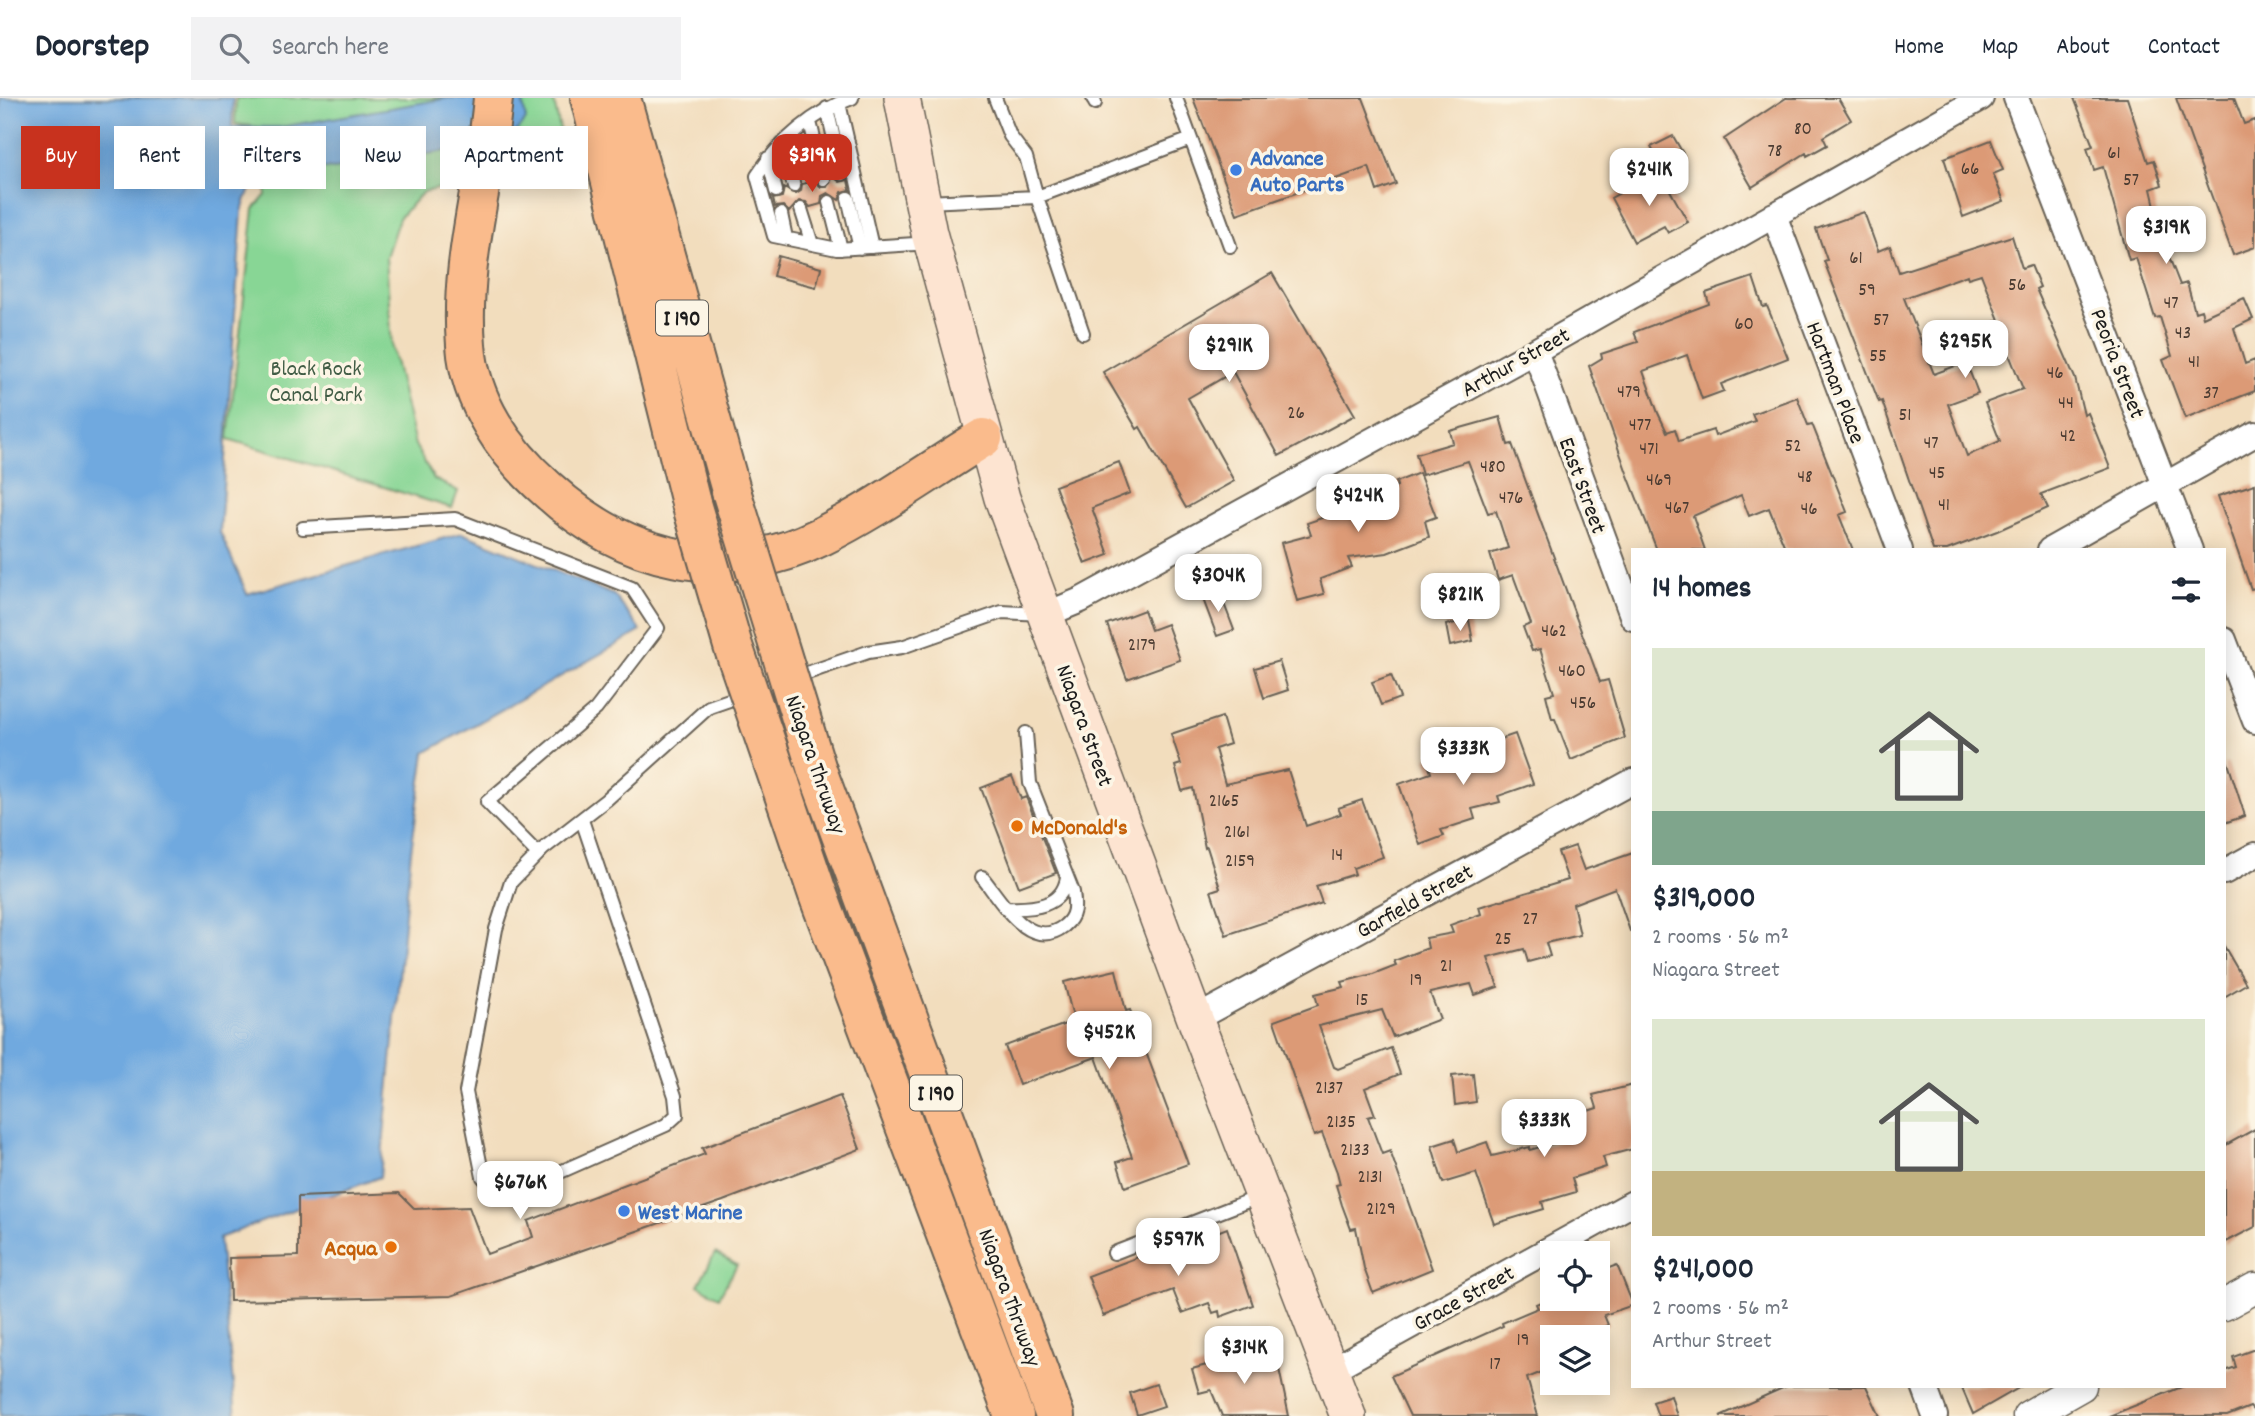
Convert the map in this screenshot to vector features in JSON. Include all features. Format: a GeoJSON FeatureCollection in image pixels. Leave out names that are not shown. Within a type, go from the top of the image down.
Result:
{"type":"FeatureCollection","features":[{"type":"Feature","properties":{"kind":"highway"},"geometry":{"type":"LineString","coordinates":[[493,98],[471,229],[466,278],[466,346],[470,372],[486,414],[500,437],[536,480],[580,515],[625,543],[668,558],[694,561],[752,558],[786,550],[845,524],[983,438]]}},
{"type":"Feature","properties":{"kind":"highway","name":"Niagara Thruway"},"geometry":{"type":"LineString","coordinates":[[590,98],[617,147],[732,494],[817,770],[1055,1416]]}},
{"type":"Feature","properties":{"kind":"highway","name":"Niagara Thruway"},"geometry":{"type":"LineString","coordinates":[[621,98],[617,147],[691,503],[733,646],[817,892],[1014,1416]]}},
{"type":"Feature","properties":{"kind":"main road","name":"Niagara Street"},"geometry":{"type":"LineString","coordinates":[[902,98],[930,239],[983,438],[1045,615],[1195,1019],[1348,1416]]}},
{"type":"Feature","properties":{"kind":"street","name":"Arthur Street"},"geometry":{"type":"LineString","coordinates":[[1045,615],[1081,600],[1535,351],[1981,98]]}},
{"type":"Feature","properties":{"kind":"street","name":"Peoria Street"},"geometry":{"type":"LineString","coordinates":[[2016,98],[2189,548]]}},
{"type":"Feature","properties":{"kind":"street","name":"Hartman Place"},"geometry":{"type":"LineString","coordinates":[[1774,215],[1899,548]]}},
{"type":"Feature","properties":{"kind":"street","name":"East Street"},"geometry":{"type":"LineString","coordinates":[[1535,351],[1631,613]]}},
{"type":"Feature","properties":{"kind":"street"},"geometry":{"type":"LineString","coordinates":[[2053,548],[2255,434]]}},
{"type":"Feature","properties":{"kind":"street"},"geometry":{"type":"LineString","coordinates":[[2226,645],[2255,721]]}},
{"type":"Feature","properties":{"kind":"street","name":"Garfield Street"},"geometry":{"type":"LineString","coordinates":[[1195,1019],[1631,782]]}},
{"type":"Feature","properties":{"kind":"street"},"geometry":{"type":"LineString","coordinates":[[2226,871],[2255,855]]}},
{"type":"Feature","properties":{"kind":"street","name":"Grace Street"},"geometry":{"type":"LineString","coordinates":[[1329,1371],[1631,1204]]}},
{"type":"Feature","properties":{"kind":"street"},"geometry":{"type":"LineString","coordinates":[[2226,1304],[2255,1288]]}},
{"type":"Feature","properties":{"kind":"street"},"geometry":{"type":"LineString","coordinates":[[1925,1388],[1935,1416]]}},
{"type":"Feature","properties":{"kind":"street"},"geometry":{"type":"LineString","coordinates":[[2028,1416],[2077,1388]]}},
{"type":"Feature","properties":{"kind":"lane"},"geometry":{"type":"LineString","coordinates":[[852,98],[833,105],[810,122],[768,158],[757,176],[774,236],[841,250],[915,244],[930,239]]}},
{"type":"Feature","properties":{"kind":"lane"},"geometry":{"type":"LineString","coordinates":[[996,98],[1010,136],[1026,157],[1083,333]]}},
{"type":"Feature","properties":{"kind":"lane"},"geometry":{"type":"LineString","coordinates":[[1176,98],[1230,246]]}},
{"type":"Feature","properties":{"kind":"lane"},"geometry":{"type":"LineString","coordinates":[[833,105],[842,174]]}},
{"type":"Feature","properties":{"kind":"lane"},"geometry":{"type":"LineString","coordinates":[[833,105],[866,248]]}},
{"type":"Feature","properties":{"kind":"lane"},"geometry":{"type":"LineString","coordinates":[[810,122],[824,178]]}},
{"type":"Feature","properties":{"kind":"lane"},"geometry":{"type":"LineString","coordinates":[[922,203],[1037,197],[1191,139]]}},
{"type":"Feature","properties":{"kind":"lane"},"geometry":{"type":"LineString","coordinates":[[782,146],[794,186]]}},
{"type":"Feature","properties":{"kind":"lane"},"geometry":{"type":"LineString","coordinates":[[768,158],[776,191]]}},
{"type":"Feature","properties":{"kind":"lane"},"geometry":{"type":"LineString","coordinates":[[848,198],[866,248]]}},
{"type":"Feature","properties":{"kind":"lane"},"geometry":{"type":"LineString","coordinates":[[830,202],[841,250]]}},
{"type":"Feature","properties":{"kind":"lane"},"geometry":{"type":"LineString","coordinates":[[801,209],[811,244]]}},
{"type":"Feature","properties":{"kind":"lane"},"geometry":{"type":"LineString","coordinates":[[781,214],[786,238]]}},
{"type":"Feature","properties":{"kind":"lane"},"geometry":{"type":"LineString","coordinates":[[303,528],[455,519],[632,588],[658,628],[596,709],[487,802],[538,854]]}},
{"type":"Feature","properties":{"kind":"lane"},"geometry":{"type":"LineString","coordinates":[[582,820],[676,1096],[677,1115],[666,1125],[524,1188],[498,1195],[483,1177],[466,1092],[496,929],[511,882],[538,854],[582,820],[709,706],[868,652],[902,647],[1002,612],[1045,615]]}},
{"type":"Feature","properties":{"kind":"lane"},"geometry":{"type":"LineString","coordinates":[[982,877],[1023,927],[1034,933],[1058,930],[1070,921],[1076,909],[1030,782],[1026,733]]}},
{"type":"Feature","properties":{"kind":"lane"},"geometry":{"type":"LineString","coordinates":[[1008,908],[1041,906],[1058,898],[1065,888],[1067,878]]}},
{"type":"Feature","properties":{"kind":"lane"},"geometry":{"type":"LineString","coordinates":[[1114,1253],[1262,1196]]}},
{"type":"Feature","properties":{"kind":"green space","name":"Black Rock Canal Park"},"geometry":{"type":"Polygon","coordinates":[[[236,98],[553,98],[559,126],[440,126],[440,188],[423,192],[399,218],[386,257],[392,348],[415,445],[434,479],[458,491],[452,508],[228,439],[254,209],[266,195],[266,189],[326,189],[326,126],[235,124],[236,98]]]}},
{"type":"Feature","properties":{"kind":"green space"},"geometry":{"type":"Polygon","coordinates":[[[715,1253],[737,1265],[719,1297],[698,1285],[715,1253]]]}},
{"type":"Feature","properties":{"kind":"water"},"geometry":{"type":"Polygon","coordinates":[[[0,98],[233,98],[232,126],[219,126],[219,189],[251,189],[242,212],[220,532],[247,594],[462,533],[614,595],[641,631],[425,753],[411,851],[380,1177],[219,1238],[236,1416],[0,1416],[0,98]]]}},
{"type":"Feature","properties":{"kind":"water"},"geometry":{"type":"Polygon","coordinates":[[[448,98],[522,98],[526,120],[521,126],[440,126],[440,152],[426,154],[426,126],[340,126],[340,168],[326,169],[326,126],[287,126],[448,98]]]}},
{"type":"Feature","properties":{"kind":"building"},"geometry":{"type":"Polygon","coordinates":[[[1193,98],[1363,98],[1396,184],[1377,191],[1369,167],[1237,214],[1193,98]]]}},
{"type":"Feature","properties":{"kind":"building"},"geometry":{"type":"Polygon","coordinates":[[[1786,98],[1838,98],[1851,120],[1823,137],[1827,145],[1807,156],[1806,153],[1752,187],[1724,139],[1786,98]]]}},
{"type":"Feature","properties":{"kind":"building"},"geometry":{"type":"Polygon","coordinates":[[[2074,98],[2127,98],[2148,162],[2154,160],[2162,185],[2151,189],[2159,223],[2179,217],[2187,242],[2166,249],[2180,285],[2187,283],[2195,312],[2201,310],[2203,317],[2244,298],[2253,319],[2234,328],[2245,364],[2255,360],[2255,391],[2185,418],[2163,360],[2172,356],[2160,317],[2155,318],[2136,258],[2129,260],[2103,167],[2094,170],[2087,148],[2093,146],[2074,98]]]}},
{"type":"Feature","properties":{"kind":"building"},"geometry":{"type":"Polygon","coordinates":[[[2176,98],[2234,98],[2244,124],[2255,120],[2255,247],[2233,255],[2176,98]]]}},
{"type":"Feature","properties":{"kind":"building"},"geometry":{"type":"Polygon","coordinates":[[[1673,136],[1684,155],[1661,167],[1651,147],[1673,136]]]}},
{"type":"Feature","properties":{"kind":"building"},"geometry":{"type":"Polygon","coordinates":[[[1991,140],[2003,170],[1993,174],[2004,201],[1963,217],[1944,158],[1991,140]]]}},
{"type":"Feature","properties":{"kind":"building"},"geometry":{"type":"Polygon","coordinates":[[[1659,171],[1688,222],[1668,233],[1664,226],[1634,242],[1611,198],[1659,171]]]}},
{"type":"Feature","properties":{"kind":"building"},"geometry":{"type":"Polygon","coordinates":[[[832,176],[840,182],[848,180],[850,190],[842,192],[839,200],[828,193],[822,196],[821,204],[810,207],[806,202],[799,201],[789,212],[783,206],[775,207],[773,199],[782,197],[784,188],[796,194],[801,191],[802,184],[815,181],[821,187],[827,187],[832,176]]]}},
{"type":"Feature","properties":{"kind":"building"},"geometry":{"type":"Polygon","coordinates":[[[1864,212],[1878,251],[1890,246],[1899,272],[2012,236],[2022,268],[2031,265],[2040,287],[2036,289],[2075,378],[2084,415],[2088,413],[2110,468],[2041,494],[2048,508],[1997,531],[1952,548],[1932,548],[1882,401],[1879,402],[1824,261],[1827,260],[1816,229],[1864,212]],[[1981,274],[1968,278],[1967,275],[1904,298],[1934,374],[1966,362],[1978,393],[1948,404],[1967,456],[2000,441],[1985,403],[2023,389],[2004,342],[1966,356],[1958,335],[1999,320],[1981,274]]]}},
{"type":"Feature","properties":{"kind":"building"},"geometry":{"type":"Polygon","coordinates":[[[778,256],[821,268],[816,287],[773,276],[778,256]]]}},
{"type":"Feature","properties":{"kind":"building"},"geometry":{"type":"Polygon","coordinates":[[[1272,273],[1355,415],[1279,456],[1233,372],[1188,398],[1234,481],[1186,508],[1140,427],[1137,429],[1103,372],[1272,273]]]}},
{"type":"Feature","properties":{"kind":"building"},"geometry":{"type":"Polygon","coordinates":[[[1753,277],[1763,307],[1767,306],[1788,358],[1721,384],[1724,391],[1702,399],[1687,355],[1643,371],[1667,432],[1675,429],[1679,441],[1713,430],[1715,436],[1755,421],[1752,414],[1797,397],[1808,425],[1812,424],[1847,512],[1839,515],[1852,548],[1785,548],[1769,508],[1749,516],[1741,495],[1693,516],[1704,548],[1656,548],[1589,366],[1602,358],[1601,354],[1638,342],[1634,332],[1709,304],[1706,293],[1753,277]]]}},
{"type":"Feature","properties":{"kind":"building"},"geometry":{"type":"Polygon","coordinates":[[[1500,417],[1508,445],[1512,444],[1600,682],[1608,680],[1625,738],[1571,760],[1555,719],[1552,719],[1546,695],[1554,693],[1540,649],[1532,651],[1523,627],[1531,624],[1513,575],[1498,580],[1490,554],[1508,548],[1496,511],[1488,513],[1468,461],[1422,475],[1416,454],[1453,443],[1450,431],[1500,417]]]}},
{"type":"Feature","properties":{"kind":"building"},"geometry":{"type":"Polygon","coordinates":[[[1119,462],[1130,493],[1092,508],[1109,555],[1085,564],[1055,486],[1119,462]]]}},
{"type":"Feature","properties":{"kind":"building"},"geometry":{"type":"Polygon","coordinates":[[[1419,473],[1436,517],[1425,521],[1429,537],[1387,553],[1348,558],[1352,567],[1320,579],[1324,594],[1297,601],[1281,543],[1311,535],[1307,523],[1342,511],[1340,503],[1397,486],[1396,482],[1419,473]]]}},
{"type":"Feature","properties":{"kind":"building"},"geometry":{"type":"Polygon","coordinates":[[[2255,484],[2255,588],[2251,589],[2218,496],[2255,484]]]}},
{"type":"Feature","properties":{"kind":"building"},"geometry":{"type":"Polygon","coordinates":[[[1220,593],[1234,630],[1217,636],[1203,599],[1220,593]]]}},
{"type":"Feature","properties":{"kind":"building"},"geometry":{"type":"Polygon","coordinates":[[[1144,610],[1151,630],[1167,624],[1180,660],[1127,679],[1107,624],[1144,610]]]}},
{"type":"Feature","properties":{"kind":"building"},"geometry":{"type":"Polygon","coordinates":[[[1469,620],[1473,641],[1450,646],[1446,625],[1469,620]]]}},
{"type":"Feature","properties":{"kind":"building"},"geometry":{"type":"Polygon","coordinates":[[[1279,661],[1288,690],[1264,698],[1255,668],[1279,661]]]}},
{"type":"Feature","properties":{"kind":"building"},"geometry":{"type":"Polygon","coordinates":[[[1391,675],[1400,698],[1381,705],[1372,682],[1391,675]]]}},
{"type":"Feature","properties":{"kind":"building"},"geometry":{"type":"Polygon","coordinates":[[[1222,717],[1230,744],[1215,749],[1225,784],[1288,770],[1306,826],[1341,814],[1338,808],[1362,800],[1383,857],[1353,868],[1355,874],[1316,886],[1322,903],[1226,935],[1211,891],[1220,888],[1207,847],[1205,848],[1193,788],[1182,791],[1175,766],[1181,764],[1171,734],[1222,717]]]}},
{"type":"Feature","properties":{"kind":"building"},"geometry":{"type":"Polygon","coordinates":[[[1515,734],[1533,784],[1498,796],[1500,802],[1472,809],[1475,819],[1441,830],[1444,836],[1420,845],[1399,784],[1431,773],[1426,758],[1452,750],[1455,760],[1492,751],[1489,743],[1515,734]]]}},
{"type":"Feature","properties":{"kind":"building"},"geometry":{"type":"Polygon","coordinates":[[[2226,764],[2245,816],[2226,822],[2226,764]]]}},
{"type":"Feature","properties":{"kind":"building","name":"McDonald's"},"geometry":{"type":"Polygon","coordinates":[[[1012,776],[1021,799],[1026,797],[1056,873],[1019,887],[981,788],[1012,776]]]}},
{"type":"Feature","properties":{"kind":"building"},"geometry":{"type":"Polygon","coordinates":[[[1575,846],[1584,870],[1631,854],[1631,931],[1615,888],[1573,904],[1580,935],[1546,943],[1550,956],[1528,962],[1524,949],[1488,958],[1498,987],[1475,995],[1471,984],[1430,993],[1440,1019],[1393,1037],[1382,1010],[1319,1026],[1334,1067],[1338,1069],[1391,1048],[1400,1074],[1365,1088],[1375,1115],[1368,1117],[1382,1154],[1390,1151],[1432,1269],[1373,1293],[1364,1268],[1356,1228],[1351,1229],[1336,1185],[1340,1184],[1337,1172],[1322,1133],[1314,1136],[1274,1021],[1318,1005],[1315,994],[1344,987],[1342,982],[1396,965],[1394,961],[1428,948],[1426,938],[1453,933],[1450,925],[1481,914],[1479,907],[1568,880],[1558,852],[1575,846]]]}},
{"type":"Feature","properties":{"kind":"building"},"geometry":{"type":"Polygon","coordinates":[[[2226,949],[2246,984],[2226,996],[2226,949]]]}},
{"type":"Feature","properties":{"kind":"building"},"geometry":{"type":"Polygon","coordinates":[[[1116,970],[1126,1011],[1130,1010],[1188,1164],[1125,1187],[1117,1162],[1132,1157],[1096,1057],[1019,1085],[1005,1046],[1074,1021],[1064,982],[1116,970]]]}},
{"type":"Feature","properties":{"kind":"building"},"geometry":{"type":"Polygon","coordinates":[[[1473,1074],[1476,1102],[1455,1105],[1452,1076],[1473,1074]]]}},
{"type":"Feature","properties":{"kind":"building"},"geometry":{"type":"Polygon","coordinates":[[[1631,1086],[1631,1150],[1603,1157],[1606,1167],[1572,1178],[1576,1192],[1542,1202],[1544,1209],[1494,1224],[1476,1173],[1443,1183],[1432,1146],[1454,1139],[1458,1152],[1487,1142],[1492,1156],[1530,1147],[1530,1150],[1575,1137],[1569,1117],[1597,1108],[1593,1095],[1631,1086]]]}},
{"type":"Feature","properties":{"kind":"building"},"geometry":{"type":"Polygon","coordinates":[[[840,1096],[860,1149],[723,1201],[451,1296],[230,1301],[229,1258],[298,1256],[298,1197],[399,1193],[415,1209],[469,1207],[487,1254],[533,1237],[528,1221],[705,1154],[702,1148],[840,1096]]]}},
{"type":"Feature","properties":{"kind":"building"},"geometry":{"type":"Polygon","coordinates":[[[2255,1129],[2255,1227],[2226,1242],[2226,1145],[2255,1129]]]}},
{"type":"Feature","properties":{"kind":"building"},"geometry":{"type":"Polygon","coordinates":[[[1227,1228],[1253,1305],[1220,1317],[1219,1311],[1213,1313],[1209,1303],[1182,1313],[1173,1290],[1103,1316],[1088,1276],[1180,1241],[1182,1246],[1227,1228]]]}},
{"type":"Feature","properties":{"kind":"building"},"geometry":{"type":"Polygon","coordinates":[[[1617,1265],[1631,1300],[1631,1306],[1604,1315],[1608,1325],[1540,1325],[1540,1373],[1527,1378],[1538,1416],[1410,1416],[1391,1376],[1503,1326],[1502,1323],[1538,1308],[1536,1304],[1540,1302],[1540,1311],[1610,1311],[1610,1268],[1617,1265]]]}},
{"type":"Feature","properties":{"kind":"building"},"geometry":{"type":"Polygon","coordinates":[[[2255,1349],[2255,1412],[2250,1407],[2227,1416],[2109,1416],[2179,1388],[2226,1388],[2226,1370],[2236,1367],[2233,1357],[2255,1349]]]}},
{"type":"Feature","properties":{"kind":"building"},"geometry":{"type":"Polygon","coordinates":[[[1261,1350],[1266,1367],[1278,1364],[1289,1416],[1222,1416],[1211,1390],[1199,1393],[1192,1369],[1261,1350]]]}},
{"type":"Feature","properties":{"kind":"building"},"geometry":{"type":"Polygon","coordinates":[[[1156,1384],[1164,1406],[1137,1415],[1130,1393],[1156,1384]]]}},
{"type":"Feature","properties":{"kind":"building"},"geometry":{"type":"Polygon","coordinates":[[[1783,1388],[1867,1388],[1880,1416],[1720,1416],[1783,1388]]]}},
{"type":"Feature","properties":{"kind":"building"},"geometry":{"type":"Polygon","coordinates":[[[1962,1388],[2018,1388],[1973,1414],[1962,1388]]]}},
{"type":"Feature","properties":{"kind":"building"},"geometry":{"type":"Polygon","coordinates":[[[1671,1396],[1677,1416],[1658,1416],[1653,1402],[1671,1396]]]}},
{"type":"Feature","properties":{"kind":"place","name":"Advance Auto Parts"},"geometry":{"type":"Point","coordinates":[1236,170]}},
{"type":"Feature","properties":{"kind":"place","name":"McDonald's"},"geometry":{"type":"Point","coordinates":[1017,826]}},
{"type":"Feature","properties":{"kind":"place","name":"West Marine"},"geometry":{"type":"Point","coordinates":[624,1211]}},
{"type":"Feature","properties":{"kind":"place","name":"Acqua"},"geometry":{"type":"Point","coordinates":[391,1247]}}]}
